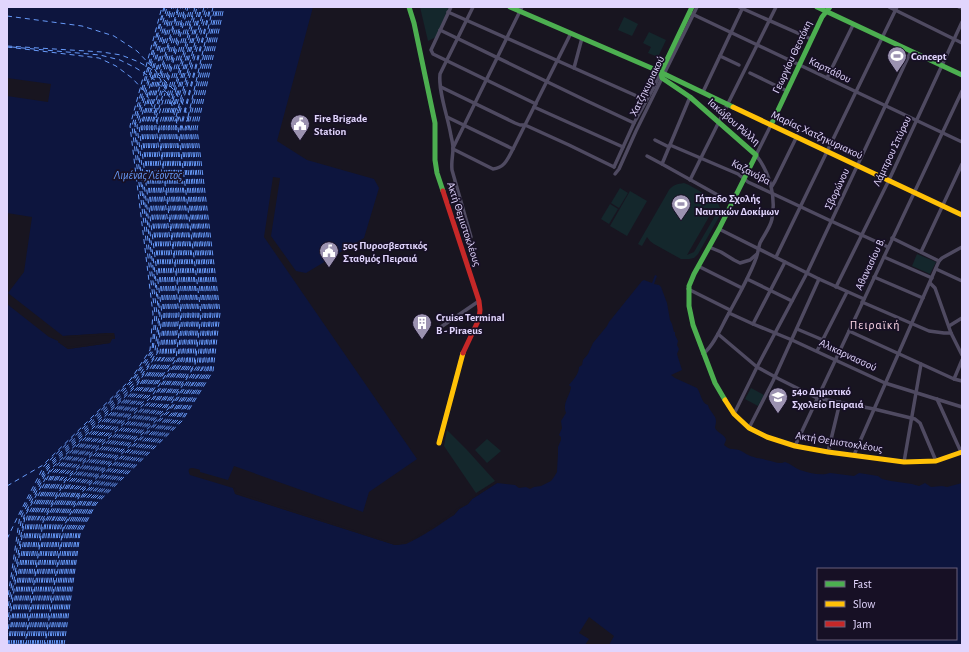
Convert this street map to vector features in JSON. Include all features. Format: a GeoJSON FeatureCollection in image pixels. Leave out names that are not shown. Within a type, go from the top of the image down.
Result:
{"type":"FeatureCollection","features":[{"type":"Feature","properties":{"kind":"street","name":"Ακτή Θεμιστοκλέους"},"geometry":{"type":"LineString","coordinates":[[409,7],[414,23],[435,123],[435,160],[437,173],[479,301],[480,310],[479,319],[464,350],[439,443]]}},
{"type":"Feature","properties":{"kind":"street"},"geometry":{"type":"LineString","coordinates":[[451,7],[431,50],[433,54],[623,147]]}},
{"type":"Feature","properties":{"kind":"street"},"geometry":{"type":"LineString","coordinates":[[453,149],[441,87],[440,74],[473,7]]}},
{"type":"Feature","properties":{"kind":"street","name":"Μαρίας Χατζηκυριακού"},"geometry":{"type":"LineString","coordinates":[[510,7],[521,9],[702,92],[962,215]]}},
{"type":"Feature","properties":{"kind":"street","name":"Χατζηκυριακού"},"geometry":{"type":"LineString","coordinates":[[692,7],[692,14]]}},
{"type":"Feature","properties":{"kind":"street","name":"Χατζηκυριακού"},"geometry":{"type":"LineString","coordinates":[[662,74],[634,123],[614,168],[615,174],[619,169],[662,74],[697,7]]}},
{"type":"Feature","properties":{"kind":"street"},"geometry":{"type":"LineString","coordinates":[[690,180],[776,7]]}},
{"type":"Feature","properties":{"kind":"street"},"geometry":{"type":"LineString","coordinates":[[817,7],[962,75]]}},
{"type":"Feature","properties":{"kind":"street","name":"Γεωργίου Θεοτόκη"},"geometry":{"type":"LineString","coordinates":[[688,289],[690,281],[732,204],[771,125],[822,17],[830,7]]}},
{"type":"Feature","properties":{"kind":"street"},"geometry":{"type":"LineString","coordinates":[[889,7],[896,8],[962,42]]}},
{"type":"Feature","properties":{"kind":"street"},"geometry":{"type":"LineString","coordinates":[[702,92],[741,8],[811,39]]}},
{"type":"Feature","properties":{"kind":"street"},"geometry":{"type":"LineString","coordinates":[[776,257],[896,8]]}},
{"type":"Feature","properties":{"kind":"street"},"geometry":{"type":"LineString","coordinates":[[471,237],[452,170],[451,162],[453,149],[521,9]]}},
{"type":"Feature","properties":{"kind":"street"},"geometry":{"type":"LineString","coordinates":[[448,12],[639,97]]}},
{"type":"Feature","properties":{"kind":"street","name":"Καρπάθου"},"geometry":{"type":"LineString","coordinates":[[692,14],[962,142]]}},
{"type":"Feature","properties":{"kind":"street","name":"Λάμπρου Σπύρου"},"geometry":{"type":"LineString","coordinates":[[836,287],[889,180],[962,22]]}},
{"type":"Feature","properties":{"kind":"street"},"geometry":{"type":"LineString","coordinates":[[827,78],[854,25]]}},
{"type":"Feature","properties":{"kind":"street"},"geometry":{"type":"LineString","coordinates":[[440,30],[634,123]]}},
{"type":"Feature","properties":{"kind":"street"},"geometry":{"type":"LineString","coordinates":[[453,149],[493,169],[503,166],[571,33]]}},
{"type":"Feature","properties":{"kind":"street"},"geometry":{"type":"LineString","coordinates":[[574,68],[582,38]]}},
{"type":"Feature","properties":{"kind":"street","name":"Σβορώνου"},"geometry":{"type":"LineString","coordinates":[[734,414],[807,273],[911,51]]}},
{"type":"Feature","properties":{"kind":"street"},"geometry":{"type":"LineString","coordinates":[[720,56],[740,65]]}},
{"type":"Feature","properties":{"kind":"street"},"geometry":{"type":"LineString","coordinates":[[750,73],[787,91]]}},
{"type":"Feature","properties":{"kind":"street","name":"Ιακώβου Ράλλη"},"geometry":{"type":"LineString","coordinates":[[662,74],[756,155],[766,170],[772,186],[772,219],[758,248]]}},
{"type":"Feature","properties":{"kind":"street"},"geometry":{"type":"LineString","coordinates":[[441,87],[520,125],[525,125],[569,145],[614,168]]}},
{"type":"Feature","properties":{"kind":"street","name":"Αθανασίου Β."},"geometry":{"type":"LineString","coordinates":[[795,446],[962,91]]}},
{"type":"Feature","properties":{"kind":"street"},"geometry":{"type":"LineString","coordinates":[[662,164],[690,97]]}},
{"type":"Feature","properties":{"kind":"street"},"geometry":{"type":"LineString","coordinates":[[447,117],[513,149]]}},
{"type":"Feature","properties":{"kind":"street"},"geometry":{"type":"LineString","coordinates":[[772,186],[797,136]]}},
{"type":"Feature","properties":{"kind":"street","name":"Καζανόβα"},"geometry":{"type":"LineString","coordinates":[[655,140],[701,157],[738,174],[748,182],[888,246]]}},
{"type":"Feature","properties":{"kind":"street"},"geometry":{"type":"LineString","coordinates":[[647,156],[732,204]]}},
{"type":"Feature","properties":{"kind":"street"},"geometry":{"type":"LineString","coordinates":[[921,252],[962,164]]}},
{"type":"Feature","properties":{"kind":"street"},"geometry":{"type":"LineString","coordinates":[[957,175],[962,177]]}},
{"type":"Feature","properties":{"kind":"street"},"geometry":{"type":"LineString","coordinates":[[719,229],[912,324],[933,332],[951,333]]}},
{"type":"Feature","properties":{"kind":"street"},"geometry":{"type":"LineString","coordinates":[[892,238],[939,261]]}},
{"type":"Feature","properties":{"kind":"street"},"geometry":{"type":"LineString","coordinates":[[709,247],[740,263],[750,260],[758,254]]}},
{"type":"Feature","properties":{"kind":"street"},"geometry":{"type":"LineString","coordinates":[[854,455],[939,261],[962,247]]}},
{"type":"Feature","properties":{"kind":"street"},"geometry":{"type":"LineString","coordinates":[[703,354],[707,351],[718,334],[730,312],[758,254],[758,248]]}},
{"type":"Feature","properties":{"kind":"street"},"geometry":{"type":"LineString","coordinates":[[884,257],[932,278]]}},
{"type":"Feature","properties":{"kind":"street"},"geometry":{"type":"LineString","coordinates":[[753,324],[785,262]]}},
{"type":"Feature","properties":{"kind":"street"},"geometry":{"type":"LineString","coordinates":[[698,266],[742,288]]}},
{"type":"Feature","properties":{"kind":"street"},"geometry":{"type":"LineString","coordinates":[[936,269],[962,281]]}},
{"type":"Feature","properties":{"kind":"street"},"geometry":{"type":"LineString","coordinates":[[874,277],[923,298]]}},
{"type":"Feature","properties":{"kind":"street"},"geometry":{"type":"LineString","coordinates":[[747,278],[792,301]]}},
{"type":"Feature","properties":{"kind":"street"},"geometry":{"type":"LineString","coordinates":[[749,428],[775,377],[819,279]]}},
{"type":"Feature","properties":{"kind":"street"},"geometry":{"type":"LineString","coordinates":[[930,283],[935,288],[951,333],[962,355]]}},
{"type":"Feature","properties":{"kind":"street","name":"Ακτή Θεμιστοκλέους"},"geometry":{"type":"LineString","coordinates":[[688,289],[688,301],[693,325],[715,383],[734,414],[749,428],[767,437],[795,446],[904,462],[936,461],[962,452]]}},
{"type":"Feature","properties":{"kind":"street","name":"Αλικαρνασσού"},"geometry":{"type":"LineString","coordinates":[[688,289],[753,324],[817,351],[885,383],[962,407]]}},
{"type":"Feature","properties":{"kind":"street"},"geometry":{"type":"LineString","coordinates":[[817,351],[847,292]]}},
{"type":"Feature","properties":{"kind":"street"},"geometry":{"type":"LineString","coordinates":[[438,329],[479,301]]}},
{"type":"Feature","properties":{"kind":"street"},"geometry":{"type":"LineString","coordinates":[[949,326],[962,318]]}},
{"type":"Feature","properties":{"kind":"street"},"geometry":{"type":"LineString","coordinates":[[797,329],[823,340]]}},
{"type":"Feature","properties":{"kind":"street"},"geometry":{"type":"LineString","coordinates":[[849,331],[954,379],[962,381]]}},
{"type":"Feature","properties":{"kind":"street"},"geometry":{"type":"LineString","coordinates":[[718,334],[757,367],[817,398],[915,419],[920,423],[936,461]]}},
{"type":"Feature","properties":{"kind":"street"},"geometry":{"type":"LineString","coordinates":[[954,379],[962,360]]}},
{"type":"Feature","properties":{"kind":"street"},"geometry":{"type":"LineString","coordinates":[[904,462],[922,364]]}},
{"type":"Feature","properties":{"kind":"street"},"geometry":{"type":"LineString","coordinates":[[937,399],[962,452]]}},
{"type":"Feature","properties":{"kind":"street"},"geometry":{"type":"LineString","coordinates":[[828,452],[840,402]]}},
{"type":"Feature","properties":{"kind":"green space"},"geometry":{"type":"Polygon","coordinates":[[[420,7],[449,7],[436,37],[428,41],[420,7]]]}},
{"type":"Feature","properties":{"kind":"green space"},"geometry":{"type":"Polygon","coordinates":[[[624,17],[638,24],[632,36],[618,30],[624,17]]]}},
{"type":"Feature","properties":{"kind":"green space"},"geometry":{"type":"Polygon","coordinates":[[[649,32],[666,40],[658,57],[648,53],[651,47],[643,43],[649,32]]]}},
{"type":"Feature","properties":{"kind":"green space","name":"Γήπεδο Σχολής Ναυτικών Δοκίμων"},"geometry":{"type":"Polygon","coordinates":[[[684,183],[713,199],[720,208],[719,217],[698,254],[694,258],[681,259],[654,244],[647,237],[642,246],[638,244],[669,190],[677,184],[684,183]],[[714,208],[687,255],[694,252],[716,212],[714,208]]]}},
{"type":"Feature","properties":{"kind":"green space"},"geometry":{"type":"Polygon","coordinates":[[[620,188],[628,193],[619,208],[611,203],[620,188]]]}},
{"type":"Feature","properties":{"kind":"green space"},"geometry":{"type":"Polygon","coordinates":[[[630,191],[647,201],[627,236],[610,226],[630,191]]]}},
{"type":"Feature","properties":{"kind":"green space"},"geometry":{"type":"Polygon","coordinates":[[[610,204],[618,209],[609,224],[601,219],[610,204]]]}},
{"type":"Feature","properties":{"kind":"green space"},"geometry":{"type":"Polygon","coordinates":[[[917,254],[936,262],[930,274],[912,266],[917,254]]]}},
{"type":"Feature","properties":{"kind":"green space"},"geometry":{"type":"Polygon","coordinates":[[[751,388],[764,395],[758,406],[745,399],[751,388]]]}},
{"type":"Feature","properties":{"kind":"green space"},"geometry":{"type":"Polygon","coordinates":[[[447,430],[495,481],[476,493],[444,446],[447,430]]]}},
{"type":"Feature","properties":{"kind":"green space"},"geometry":{"type":"Polygon","coordinates":[[[487,439],[501,451],[487,463],[475,450],[487,439]]]}},
{"type":"Feature","properties":{"kind":"water","name":"Λιμένας Λέοντος"},"geometry":{"type":"Polygon","coordinates":[[[7,7],[313,7],[277,141],[307,160],[374,179],[379,188],[364,238],[306,273],[296,271],[271,236],[280,178],[273,177],[264,237],[417,459],[369,492],[363,512],[234,466],[228,480],[200,472],[200,470],[193,468],[190,468],[189,470],[190,475],[233,488],[236,494],[395,545],[410,542],[425,534],[454,515],[472,499],[497,483],[515,485],[519,488],[526,487],[530,489],[541,486],[551,481],[557,472],[558,447],[561,440],[559,435],[562,428],[561,421],[566,413],[565,406],[571,387],[569,385],[577,374],[579,367],[582,365],[583,360],[588,354],[593,343],[609,322],[642,281],[644,280],[652,283],[655,275],[657,276],[654,284],[661,287],[667,303],[670,320],[678,341],[677,345],[679,349],[677,354],[682,370],[671,375],[697,388],[702,400],[708,405],[715,417],[715,428],[725,438],[726,440],[724,445],[726,447],[739,450],[757,458],[778,463],[785,462],[800,470],[815,474],[830,473],[854,476],[859,473],[919,486],[925,483],[931,487],[947,487],[962,483],[962,645],[609,645],[614,636],[589,617],[579,633],[589,639],[585,645],[7,645],[7,304],[49,337],[58,341],[68,349],[110,343],[112,339],[115,338],[114,333],[63,336],[8,293],[24,272],[32,217],[7,213],[7,96],[48,102],[51,84],[7,78],[7,7]]]}},
{"type":"Feature","properties":{"kind":"pier"},"geometry":{"type":"Polygon","coordinates":[[[114,333],[115,339],[112,339],[110,343],[68,349],[58,342],[60,341],[68,347],[109,341],[110,337],[113,337],[113,335],[63,338],[63,336],[114,333]]]}},
{"type":"Feature","properties":{"kind":"pier"},"geometry":{"type":"Polygon","coordinates":[[[496,481],[497,483],[472,499],[454,515],[412,541],[406,544],[395,545],[235,494],[233,488],[234,487],[237,492],[388,541],[401,543],[411,540],[447,517],[496,481]]]}},
{"type":"Feature","properties":{"kind":"ferry route"},"geometry":{"type":"LineString","coordinates":[[7,486],[43,465],[131,379],[150,350],[153,314],[130,126],[162,7]]}},
{"type":"Feature","properties":{"kind":"ferry route"},"geometry":{"type":"LineString","coordinates":[[7,539],[44,466],[132,380],[152,350],[155,314],[132,126],[164,7]]}},
{"type":"Feature","properties":{"kind":"ferry route"},"geometry":{"type":"LineString","coordinates":[[7,604],[20,515],[46,467],[133,381],[153,351],[157,314],[134,126],[165,7]]}},
{"type":"Feature","properties":{"kind":"ferry route"},"geometry":{"type":"LineString","coordinates":[[151,66],[167,7]]}},
{"type":"Feature","properties":{"kind":"ferry route"},"geometry":{"type":"LineString","coordinates":[[7,626],[24,516],[48,469],[136,384],[157,352],[160,314],[137,126],[169,7]]}},
{"type":"Feature","properties":{"kind":"ferry route"},"geometry":{"type":"LineString","coordinates":[[154,68],[171,7]]}},
{"type":"Feature","properties":{"kind":"ferry route"},"geometry":{"type":"LineString","coordinates":[[156,70],[172,7]]}},
{"type":"Feature","properties":{"kind":"ferry route"},"geometry":{"type":"LineString","coordinates":[[9,645],[29,517],[53,472],[140,387],[162,354],[165,314],[142,127],[174,7]]}},
{"type":"Feature","properties":{"kind":"ferry route"},"geometry":{"type":"LineString","coordinates":[[11,645],[30,518],[54,473],[141,388],[163,354],[167,314],[144,127],[176,7]]}},
{"type":"Feature","properties":{"kind":"ferry route"},"geometry":{"type":"LineString","coordinates":[[160,74],[178,7]]}},
{"type":"Feature","properties":{"kind":"ferry route"},"geometry":{"type":"LineString","coordinates":[[161,76],[179,7]]}},
{"type":"Feature","properties":{"kind":"ferry route"},"geometry":{"type":"LineString","coordinates":[[162,78],[181,7]]}},
{"type":"Feature","properties":{"kind":"ferry route"},"geometry":{"type":"LineString","coordinates":[[18,645],[37,520],[59,477],[146,392],[170,356],[174,314],[151,127],[183,7]]}},
{"type":"Feature","properties":{"kind":"ferry route"},"geometry":{"type":"LineString","coordinates":[[164,86],[185,7]]}},
{"type":"Feature","properties":{"kind":"ferry route"},"geometry":{"type":"LineString","coordinates":[[165,88],[186,7]]}},
{"type":"Feature","properties":{"kind":"ferry route"},"geometry":{"type":"LineString","coordinates":[[166,89],[188,7]]}},
{"type":"Feature","properties":{"kind":"ferry route"},"geometry":{"type":"LineString","coordinates":[[26,645],[45,522],[66,482],[153,398],[178,359],[182,314],[159,127],[190,7]]}},
{"type":"Feature","properties":{"kind":"ferry route"},"geometry":{"type":"LineString","coordinates":[[28,645],[46,523],[68,483],[154,399],[179,360],[184,314],[161,128],[192,7]]}},
{"type":"Feature","properties":{"kind":"ferry route"},"geometry":{"type":"LineString","coordinates":[[30,645],[48,523],[69,484],[156,400],[181,360],[186,314],[163,128],[194,7]]}},
{"type":"Feature","properties":{"kind":"ferry route"},"geometry":{"type":"LineString","coordinates":[[172,99],[195,7]]}},
{"type":"Feature","properties":{"kind":"ferry route"},"geometry":{"type":"LineString","coordinates":[[173,101],[197,7]]}},
{"type":"Feature","properties":{"kind":"ferry route"},"geometry":{"type":"LineString","coordinates":[[35,645],[53,525],[73,487],[160,403],[186,362],[191,314],[168,128],[199,7]]}},
{"type":"Feature","properties":{"kind":"ferry route"},"geometry":{"type":"LineString","coordinates":[[37,645],[55,525],[75,488],[161,404],[187,363],[193,314],[169,128],[201,7]]}},
{"type":"Feature","properties":{"kind":"ferry route"},"geometry":{"type":"LineString","coordinates":[[38,645],[56,526],[76,489],[162,405],[189,363],[194,314],[171,128],[202,7]]}},
{"type":"Feature","properties":{"kind":"ferry route"},"geometry":{"type":"LineString","coordinates":[[176,117],[204,7]]}},
{"type":"Feature","properties":{"kind":"ferry route"},"geometry":{"type":"LineString","coordinates":[[179,111],[206,7]]}},
{"type":"Feature","properties":{"kind":"ferry route"},"geometry":{"type":"LineString","coordinates":[[44,645],[61,527],[80,492],[166,408],[194,365],[199,314],[176,128],[208,7]]}},
{"type":"Feature","properties":{"kind":"ferry route"},"geometry":{"type":"LineString","coordinates":[[182,121],[210,7]]}},
{"type":"Feature","properties":{"kind":"ferry route"},"geometry":{"type":"LineString","coordinates":[[49,645],[66,529],[84,495],[170,411],[199,366],[205,314],[181,129],[211,7]]}},
{"type":"Feature","properties":{"kind":"ferry route"},"geometry":{"type":"LineString","coordinates":[[188,117],[213,7]]}},
{"type":"Feature","properties":{"kind":"ferry route"},"geometry":{"type":"LineString","coordinates":[[188,121],[215,7]]}},
{"type":"Feature","properties":{"kind":"ferry route"},"geometry":{"type":"LineString","coordinates":[[56,645],[72,531],[90,499],[175,416],[205,369],[211,313],[188,129],[217,7]]}},
{"type":"Feature","properties":{"kind":"ferry route"},"geometry":{"type":"LineString","coordinates":[[59,645],[76,532],[92,501],[178,418],[208,370],[215,313],[191,129],[218,7]]}},
{"type":"Feature","properties":{"kind":"ferry route"},"geometry":{"type":"LineString","coordinates":[[61,645],[77,533],[94,502],[179,419],[210,370],[217,313],[193,129],[220,7]]}},
{"type":"Feature","properties":{"kind":"ferry route"},"geometry":{"type":"LineString","coordinates":[[62,645],[79,533],[95,503],[181,420],[211,371],[218,313],[195,129],[222,7]]}},
{"type":"Feature","properties":{"kind":"ferry route"},"geometry":{"type":"LineString","coordinates":[[64,645],[80,534],[96,504],[182,421],[213,371],[220,313],[197,129],[224,7]]}},
{"type":"Feature","properties":{"kind":"ferry route"},"geometry":{"type":"LineString","coordinates":[[7,16],[82,26],[114,36],[137,51],[156,71],[170,98],[178,128],[201,314],[195,365],[168,409],[81,493],[63,528],[45,645]]}},
{"type":"Feature","properties":{"kind":"ferry route"},"geometry":{"type":"LineString","coordinates":[[7,46],[102,52],[121,55],[139,62],[156,72]]}},
{"type":"Feature","properties":{"kind":"ferry route"},"geometry":{"type":"LineString","coordinates":[[7,47],[99,58],[116,66],[132,78],[146,93],[154,110],[158,127],[181,314],[176,359],[152,396],[65,481],[43,522],[25,645]]}},
{"type":"Feature","properties":{"kind":"ferry route"},"geometry":{"type":"LineString","coordinates":[[12,47],[100,55],[120,60],[155,80],[167,93]]}},
{"type":"Feature","properties":{"kind":"ferry route"},"geometry":{"type":"LineString","coordinates":[[7,615],[22,515],[47,468],[135,382],[155,351],[159,314],[135,126],[151,69]]}},
{"type":"Feature","properties":{"kind":"ferry route"},"geometry":{"type":"LineString","coordinates":[[7,638],[25,516],[50,470],[137,385],[158,352],[162,314],[139,126],[154,71]]}},
{"type":"Feature","properties":{"kind":"ferry route"},"geometry":{"type":"LineString","coordinates":[[8,645],[27,517],[51,471],[139,386],[160,353],[164,314],[141,126],[155,73]]}},
{"type":"Feature","properties":{"kind":"ferry route"},"geometry":{"type":"LineString","coordinates":[[57,645],[74,531],[91,500],[177,417],[207,369],[213,314],[190,129],[185,108],[174,90],[158,74]]}},
{"type":"Feature","properties":{"kind":"ferry route"},"geometry":{"type":"LineString","coordinates":[[13,645],[32,518],[55,474],[142,389],[165,355],[169,314],[146,127],[159,77]]}},
{"type":"Feature","properties":{"kind":"ferry route"},"geometry":{"type":"LineString","coordinates":[[14,645],[33,519],[57,475],[144,390],[166,355],[170,314],[147,127],[160,79]]}},
{"type":"Feature","properties":{"kind":"ferry route"},"geometry":{"type":"LineString","coordinates":[[154,109],[161,81]]}},
{"type":"Feature","properties":{"kind":"ferry route"},"geometry":{"type":"LineString","coordinates":[[20,645],[38,520],[61,478],[148,393],[171,357],[176,314],[152,127],[163,89]]}},
{"type":"Feature","properties":{"kind":"ferry route"},"geometry":{"type":"LineString","coordinates":[[156,118],[164,91]]}},
{"type":"Feature","properties":{"kind":"ferry route"},"geometry":{"type":"LineString","coordinates":[[157,122],[165,93]]}},
{"type":"Feature","properties":{"kind":"ferry route"},"geometry":{"type":"LineString","coordinates":[[50,645],[68,529],[85,496],[172,413],[200,367],[206,314],[183,129],[178,111],[171,99]]}},
{"type":"Feature","properties":{"kind":"ferry route"},"geometry":{"type":"LineString","coordinates":[[32,645],[50,524],[70,485],[157,401],[182,361],[188,314],[164,128],[171,102]]}},
{"type":"Feature","properties":{"kind":"ferry route"},"geometry":{"type":"LineString","coordinates":[[33,645],[51,524],[72,486],[158,402],[184,361],[189,314],[166,128],[172,106]]}},
{"type":"Feature","properties":{"kind":"ferry route"},"geometry":{"type":"LineString","coordinates":[[16,645],[35,519],[58,476],[145,391],[168,356],[172,314],[149,127],[153,112]]}},
{"type":"Feature","properties":{"kind":"ferry route"},"geometry":{"type":"LineString","coordinates":[[42,645],[59,527],[79,491],[165,407],[192,364],[198,314],[175,128],[178,114]]}},
{"type":"Feature","properties":{"kind":"ferry route"},"geometry":{"type":"LineString","coordinates":[[40,645],[58,526],[77,490],[164,406],[190,364],[196,314],[173,128],[175,120]]}},
{"type":"Feature","properties":{"kind":"ferry route"},"geometry":{"type":"LineString","coordinates":[[52,645],[69,530],[87,497],[173,414],[202,368],[208,314],[185,129],[187,120]]}},
{"type":"Feature","properties":{"kind":"ferry route"},"geometry":{"type":"LineString","coordinates":[[21,645],[40,521],[62,479],[149,394],[173,357],[177,314],[154,127],[156,122]]}},
{"type":"Feature","properties":{"kind":"ferry route"},"geometry":{"type":"LineString","coordinates":[[47,645],[64,528],[83,494],[169,410],[197,366],[203,314],[180,129],[181,124]]}},
{"type":"Feature","properties":{"kind":"ferry route"},"geometry":{"type":"LineString","coordinates":[[54,645],[71,530],[88,498],[174,415],[203,368],[210,314],[186,129],[188,124]]}},
{"type":"Feature","properties":{"kind":"ferry route"},"geometry":{"type":"LineString","coordinates":[[23,645],[42,521],[64,480],[150,395],[174,358],[179,314],[156,125]]}},
{"type":"Feature","properties":{"kind":"traffic: fast"},"geometry":{"type":"LineString","coordinates":[[409,7],[414,23],[435,123],[435,160],[437,173],[443,191]]}},
{"type":"Feature","properties":{"kind":"traffic: fast"},"geometry":{"type":"LineString","coordinates":[[510,7],[656,70],[733,107]]}},
{"type":"Feature","properties":{"kind":"traffic: fast"},"geometry":{"type":"LineString","coordinates":[[661,72],[692,7]]}},
{"type":"Feature","properties":{"kind":"traffic: fast"},"geometry":{"type":"LineString","coordinates":[[817,7],[962,75]]}},
{"type":"Feature","properties":{"kind":"traffic: fast"},"geometry":{"type":"LineString","coordinates":[[771,125],[822,17],[830,7]]}},
{"type":"Feature","properties":{"kind":"traffic: fast"},"geometry":{"type":"LineString","coordinates":[[661,72],[662,78],[690,97],[756,155],[689,286],[689,306],[693,325],[715,383],[725,400]]}},
{"type":"Feature","properties":{"kind":"traffic: slow"},"geometry":{"type":"LineString","coordinates":[[733,107],[962,215]]}},
{"type":"Feature","properties":{"kind":"traffic: slow"},"geometry":{"type":"LineString","coordinates":[[439,443],[463,353]]}},
{"type":"Feature","properties":{"kind":"traffic: slow"},"geometry":{"type":"LineString","coordinates":[[725,400],[734,414],[749,428],[767,437],[795,446],[904,462],[936,461],[962,452]]}},
{"type":"Feature","properties":{"kind":"traffic: jam"},"geometry":{"type":"LineString","coordinates":[[443,191],[479,301],[479,319],[463,353]]}},
{"type":"Feature","properties":{"kind":"place","name":"Concept"},"geometry":{"type":"Point","coordinates":[897,73]}},
{"type":"Feature","properties":{"kind":"place","name":"Fire Brigade Station"},"geometry":{"type":"Point","coordinates":[300,141]}},
{"type":"Feature","properties":{"kind":"place","name":"Γήπεδο Σχολής Ναυτικών Δοκίμων"},"geometry":{"type":"Point","coordinates":[681,221]}},
{"type":"Feature","properties":{"kind":"place","name":"5ος Πυροσβεστικός Σταθμός Πειραιά"},"geometry":{"type":"Point","coordinates":[329,268]}},
{"type":"Feature","properties":{"kind":"place","name":"Cruise Terminal B - Piraeus"},"geometry":{"type":"Point","coordinates":[422,340]}},
{"type":"Feature","properties":{"kind":"place","name":"54ο Δημοτικό Σχολείο Πειραιά"},"geometry":{"type":"Point","coordinates":[778,414]}},
{"type":"Feature","properties":{"kind":"district","name":"Πειραϊκή"},"geometry":{"type":"Point","coordinates":[875,325]}}]}
